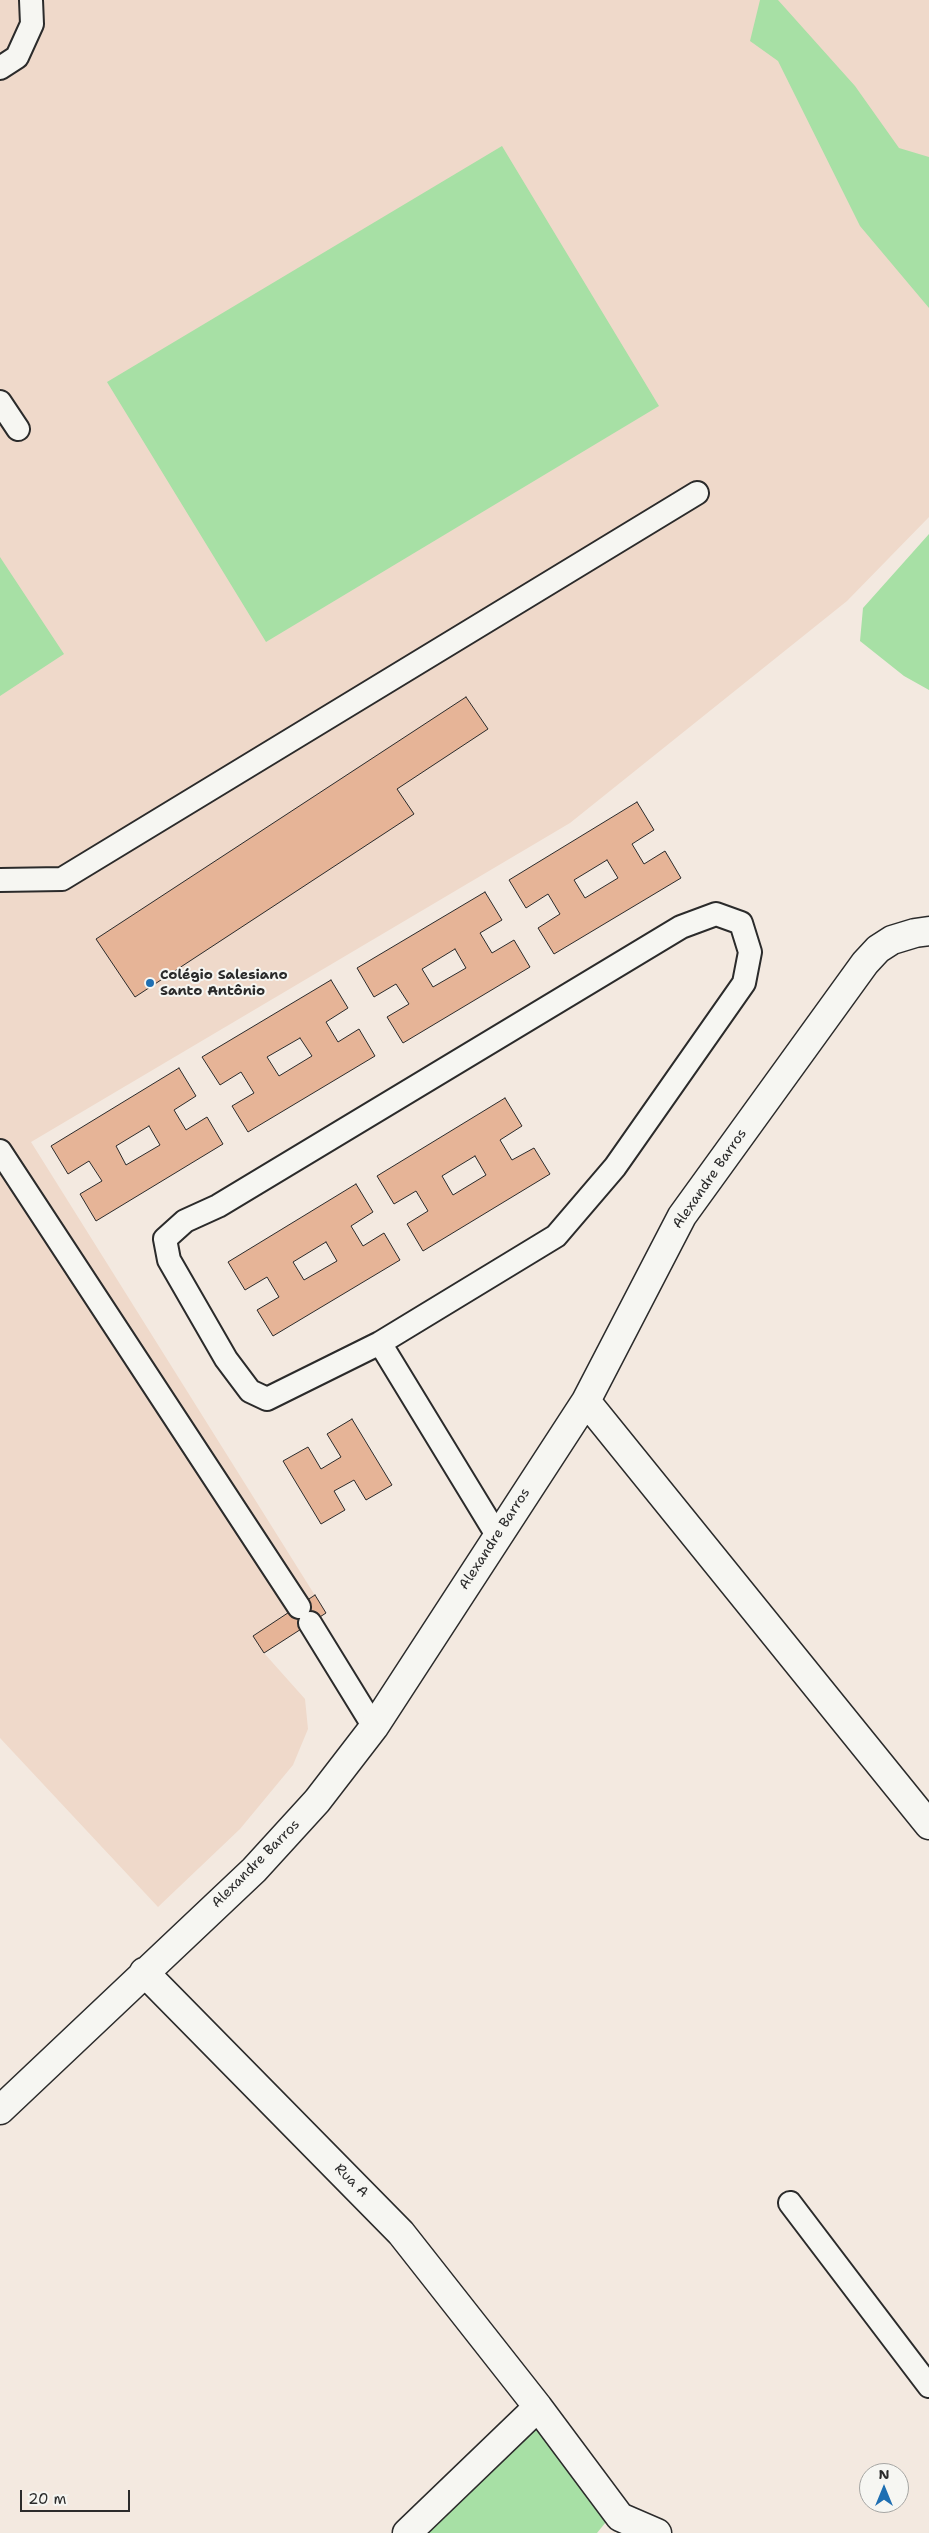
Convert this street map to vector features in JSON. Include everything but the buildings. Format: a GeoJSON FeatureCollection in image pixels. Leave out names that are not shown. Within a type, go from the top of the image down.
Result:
{"type":"FeatureCollection","features":[{"type":"Feature","properties":{"kind":"street","name":"Alexandre Barros"},"geometry":{"type":"LineString","coordinates":[[0,2110],[254,1870],[317,1801],[374,1727],[496,1535],[586,1401],[682,1216],[865,963],[878,949],[892,940],[914,932],[929,931]]}},
{"type":"Feature","properties":{"kind":"street"},"geometry":{"type":"LineString","coordinates":[[586,1401],[929,1825]]}},
{"type":"Feature","properties":{"kind":"street","name":"Rua A"},"geometry":{"type":"LineString","coordinates":[[144,1972],[402,2233],[538,2407],[615,2525],[657,2533]]}},
{"type":"Feature","properties":{"kind":"street"},"geometry":{"type":"LineString","coordinates":[[407,2533],[538,2407]]}},
{"type":"Feature","properties":{"kind":"lane"},"geometry":{"type":"LineString","coordinates":[[0,68],[17,57],[32,24],[31,0]]}},
{"type":"Feature","properties":{"kind":"lane"},"geometry":{"type":"LineString","coordinates":[[0,402],[18,429]]}},
{"type":"Feature","properties":{"kind":"lane"},"geometry":{"type":"LineString","coordinates":[[0,880],[62,879],[697,493]]}},
{"type":"Feature","properties":{"kind":"lane"},"geometry":{"type":"LineString","coordinates":[[716,914],[741,923],[750,952],[744,982],[615,1167],[556,1236],[380,1343],[267,1399],[250,1391],[226,1359],[169,1260],[165,1239],[185,1221],[227,1200],[681,927],[716,914]]}},
{"type":"Feature","properties":{"kind":"lane"},"geometry":{"type":"LineString","coordinates":[[0,1151],[304,1615],[374,1727]]}},
{"type":"Feature","properties":{"kind":"lane"},"geometry":{"type":"LineString","coordinates":[[380,1343],[496,1535]]}},
{"type":"Feature","properties":{"kind":"lane"},"geometry":{"type":"LineString","coordinates":[[790,2204],[929,2386]]}},
{"type":"Feature","properties":{"kind":"shaded area","name":"Colégio Salesiano Santo Antônio"},"geometry":{"type":"Polygon","coordinates":[[[0,0],[929,0],[929,517],[847,601],[570,823],[31,1142],[326,1613],[264,1653],[305,1699],[308,1729],[293,1765],[240,1829],[158,1907],[0,1738],[0,0]]]}},
{"type":"Feature","properties":{"kind":"green space"},"geometry":{"type":"Polygon","coordinates":[[[760,0],[778,0],[855,86],[899,148],[929,157],[929,308],[860,226],[778,61],[750,41],[760,0]]]}},
{"type":"Feature","properties":{"kind":"green space"},"geometry":{"type":"Polygon","coordinates":[[[502,146],[659,406],[266,642],[107,382],[502,146]]]}},
{"type":"Feature","properties":{"kind":"green space"},"geometry":{"type":"Polygon","coordinates":[[[929,534],[929,690],[904,676],[860,641],[863,608],[929,534]]]}},
{"type":"Feature","properties":{"kind":"green space"},"geometry":{"type":"Polygon","coordinates":[[[0,557],[64,654],[0,696],[0,557]]]}},
{"type":"Feature","properties":{"kind":"green space"},"geometry":{"type":"Polygon","coordinates":[[[534,2420],[610,2517],[597,2533],[417,2533],[534,2420]]]}},
{"type":"Feature","properties":{"kind":"place","name":"Colégio Salesiano Santo Antônio"},"geometry":{"type":"Point","coordinates":[150,983]}}]}
